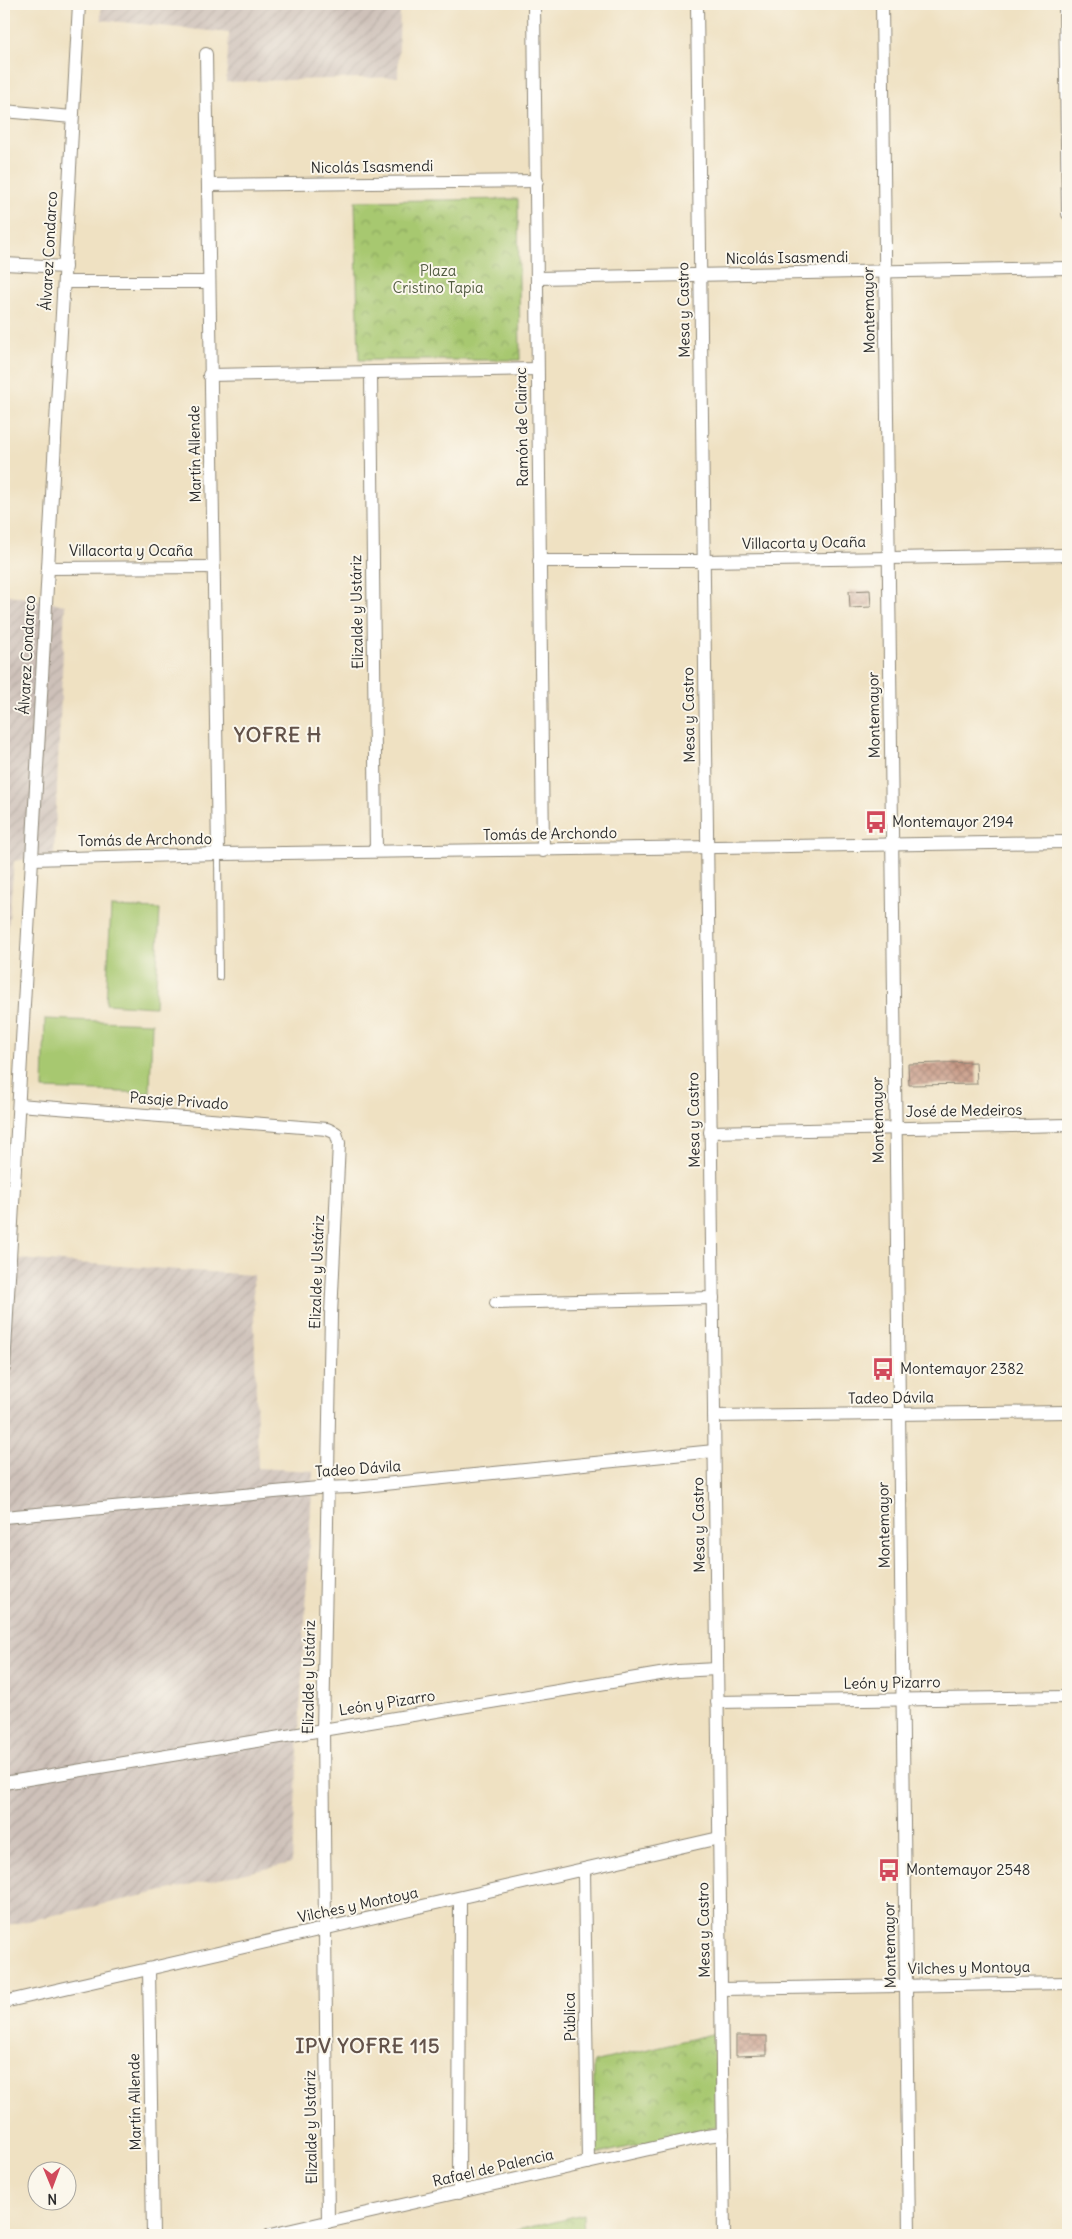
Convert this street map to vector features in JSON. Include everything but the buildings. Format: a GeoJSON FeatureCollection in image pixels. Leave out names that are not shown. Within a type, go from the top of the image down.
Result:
{"type":"FeatureCollection","features":[{"type":"Feature","properties":{"kind":"street","name":"Álvarez Condarco"},"geometry":{"type":"LineString","coordinates":[[4,1368],[72,117],[80,4]]}},
{"type":"Feature","properties":{"kind":"street","name":"Ramón de Clairac"},"geometry":{"type":"LineString","coordinates":[[534,4],[543,850]]}},
{"type":"Feature","properties":{"kind":"street","name":"Mesa y Castro"},"geometry":{"type":"LineString","coordinates":[[697,4],[724,2235]]}},
{"type":"Feature","properties":{"kind":"street","name":"Montemayor"},"geometry":{"type":"LineString","coordinates":[[882,4],[909,2235]]}},
{"type":"Feature","properties":{"kind":"street"},"geometry":{"type":"LineString","coordinates":[[1065,4],[1068,214]]}},
{"type":"Feature","properties":{"kind":"street","name":"Martín Allende"},"geometry":{"type":"LineString","coordinates":[[206,54],[218,854]]}},
{"type":"Feature","properties":{"kind":"street"},"geometry":{"type":"LineString","coordinates":[[4,111],[72,117]]}},
{"type":"Feature","properties":{"kind":"street","name":"Nicolás Isasmendi"},"geometry":{"type":"LineString","coordinates":[[208,185],[537,181]]}},
{"type":"Feature","properties":{"kind":"street"},"geometry":{"type":"LineString","coordinates":[[4,264],[65,267]]}},
{"type":"Feature","properties":{"kind":"street","name":"Nicolás Isasmendi"},"geometry":{"type":"LineString","coordinates":[[537,278],[1068,268]]}},
{"type":"Feature","properties":{"kind":"street"},"geometry":{"type":"LineString","coordinates":[[64,282],[208,282]]}},
{"type":"Feature","properties":{"kind":"street"},"geometry":{"type":"LineString","coordinates":[[210,375],[537,369]]}},
{"type":"Feature","properties":{"kind":"street","name":"Elizalde y Ustáriz"},"geometry":{"type":"LineString","coordinates":[[371,373],[376,852]]}},
{"type":"Feature","properties":{"kind":"street","name":"Villacorta y Ocaña"},"geometry":{"type":"LineString","coordinates":[[539,561],[703,561],[1068,555]]}},
{"type":"Feature","properties":{"kind":"street","name":"Villacorta y Ocaña"},"geometry":{"type":"LineString","coordinates":[[48,568],[213,568]]}},
{"type":"Feature","properties":{"kind":"street","name":"Tomás de Archondo"},"geometry":{"type":"LineString","coordinates":[[32,859],[218,854],[1068,842]]}},
{"type":"Feature","properties":{"kind":"street","name":"Pasaje Privado"},"geometry":{"type":"LineString","coordinates":[[19,1105],[327,1129],[336,1133]]}},
{"type":"Feature","properties":{"kind":"street","name":"José de Medeiros"},"geometry":{"type":"LineString","coordinates":[[710,1132],[1068,1125]]}},
{"type":"Feature","properties":{"kind":"street","name":"Elizalde y Ustáriz"},"geometry":{"type":"LineString","coordinates":[[328,2222],[323,1730],[331,1315],[339,1143],[336,1133]]}},
{"type":"Feature","properties":{"kind":"street"},"geometry":{"type":"LineString","coordinates":[[496,1303],[713,1298]]}},
{"type":"Feature","properties":{"kind":"street","name":"Tadeo Dávila"},"geometry":{"type":"LineString","coordinates":[[714,1416],[1068,1412]]}},
{"type":"Feature","properties":{"kind":"street","name":"Tadeo Dávila"},"geometry":{"type":"LineString","coordinates":[[4,1517],[354,1487],[714,1451]]}},
{"type":"Feature","properties":{"kind":"street","name":"León y Pizarro"},"geometry":{"type":"LineString","coordinates":[[4,1783],[678,1671],[717,1668]]}},
{"type":"Feature","properties":{"kind":"street","name":"León y Pizarro"},"geometry":{"type":"LineString","coordinates":[[717,1702],[1068,1697]]}},
{"type":"Feature","properties":{"kind":"street","name":"Vilches y Montoya"},"geometry":{"type":"LineString","coordinates":[[4,2002],[460,1899],[719,1838]]}},
{"type":"Feature","properties":{"kind":"street","name":"Pública"},"geometry":{"type":"LineString","coordinates":[[584,1870],[588,2163]]}},
{"type":"Feature","properties":{"kind":"street"},"geometry":{"type":"LineString","coordinates":[[459,2193],[460,1899]]}},
{"type":"Feature","properties":{"kind":"street","name":"Martín Allende"},"geometry":{"type":"LineString","coordinates":[[149,1969],[153,2235]]}},
{"type":"Feature","properties":{"kind":"street","name":"Vilches y Montoya"},"geometry":{"type":"LineString","coordinates":[[721,1990],[1068,1983]]}},
{"type":"Feature","properties":{"kind":"street","name":"Rafael de Palencia"},"geometry":{"type":"LineString","coordinates":[[270,2235],[706,2136],[723,2134]]}},
{"type":"Feature","properties":{"kind":"lane"},"geometry":{"type":"LineString","coordinates":[[218,854],[219,977]]}},
{"type":"Feature","properties":{"kind":"shaded area"},"geometry":{"type":"Polygon","coordinates":[[[101,4],[400,4],[398,77],[226,82],[229,33],[101,20],[101,4]]]}},
{"type":"Feature","properties":{"kind":"shaded area"},"geometry":{"type":"Polygon","coordinates":[[[4,594],[65,605],[54,855],[14,861],[5,965],[4,1011],[4,594]]]}},
{"type":"Feature","properties":{"kind":"shaded area"},"geometry":{"type":"Polygon","coordinates":[[[4,1258],[253,1275],[258,1468],[313,1471],[292,1863],[4,1926],[4,1258]]]}},
{"type":"Feature","properties":{"kind":"green space","name":"Plaza Cristino Tapia"},"geometry":{"type":"Polygon","coordinates":[[[518,199],[520,360],[359,360],[355,201],[518,199]]]}},
{"type":"Feature","properties":{"kind":"green space"},"geometry":{"type":"Polygon","coordinates":[[[111,907],[160,909],[155,1007],[106,1004],[111,907]]]}},
{"type":"Feature","properties":{"kind":"green space"},"geometry":{"type":"Polygon","coordinates":[[[45,1019],[152,1023],[150,1093],[43,1089],[45,1019]]]}},
{"type":"Feature","properties":{"kind":"green space"},"geometry":{"type":"Polygon","coordinates":[[[716,2033],[717,2127],[593,2155],[594,2062],[716,2033]]]}},
{"type":"Feature","properties":{"kind":"green space"},"geometry":{"type":"Polygon","coordinates":[[[583,2214],[584,2235],[497,2235],[583,2214]]]}},
{"type":"Feature","properties":{"kind":"place","name":"Montemayor 2194"},"geometry":{"type":"Point","coordinates":[876,822]}},
{"type":"Feature","properties":{"kind":"place","name":"Montemayor 2382"},"geometry":{"type":"Point","coordinates":[883,1369]}},
{"type":"Feature","properties":{"kind":"place","name":"Montemayor 2548"},"geometry":{"type":"Point","coordinates":[889,1870]}},
{"type":"Feature","properties":{"kind":"district","name":"YOFRE H"},"geometry":{"type":"Point","coordinates":[278,735]}},
{"type":"Feature","properties":{"kind":"district","name":"IPV YOFRE 115"},"geometry":{"type":"Point","coordinates":[368,2046]}}]}
